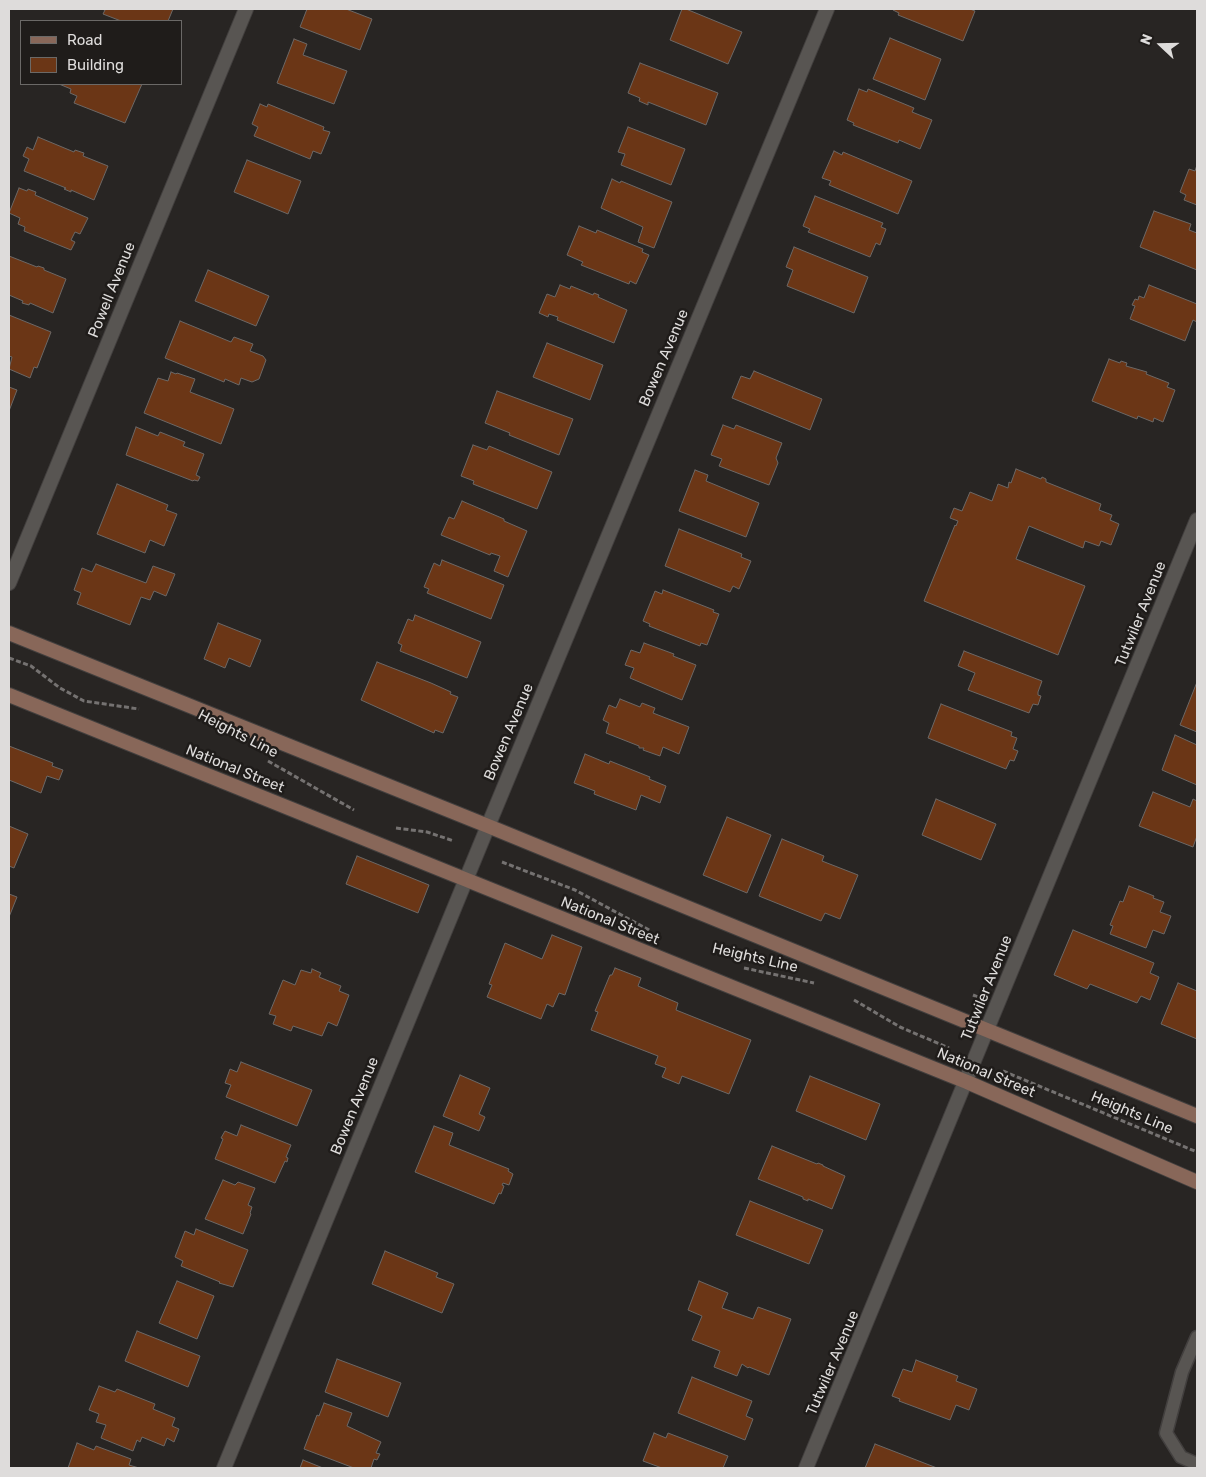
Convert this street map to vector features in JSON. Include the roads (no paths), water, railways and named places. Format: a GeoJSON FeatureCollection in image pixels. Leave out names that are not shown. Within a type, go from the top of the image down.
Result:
{"type":"FeatureCollection","features":[{"type":"Feature","properties":{"kind":"main road"},"geometry":{"type":"LineString","coordinates":[[9,633],[488,826],[1197,1116]]}},
{"type":"Feature","properties":{"kind":"main road","name":"National Street"},"geometry":{"type":"LineString","coordinates":[[9,695],[967,1082],[1197,1182]]}},
{"type":"Feature","properties":{"kind":"street","name":"Powell Avenue"},"geometry":{"type":"LineString","coordinates":[[9,583],[246,9]]}},
{"type":"Feature","properties":{"kind":"street","name":"Bowen Avenue"},"geometry":{"type":"LineString","coordinates":[[224,1468],[465,880],[827,9]]}},
{"type":"Feature","properties":{"kind":"street","name":"Tutwiler Avenue"},"geometry":{"type":"LineString","coordinates":[[806,1468],[967,1082],[1197,520]]}},
{"type":"Feature","properties":{"kind":"lane"},"geometry":{"type":"LineString","coordinates":[[1197,1337],[1182,1372],[1166,1433],[1181,1457],[1197,1464]]}}]}
